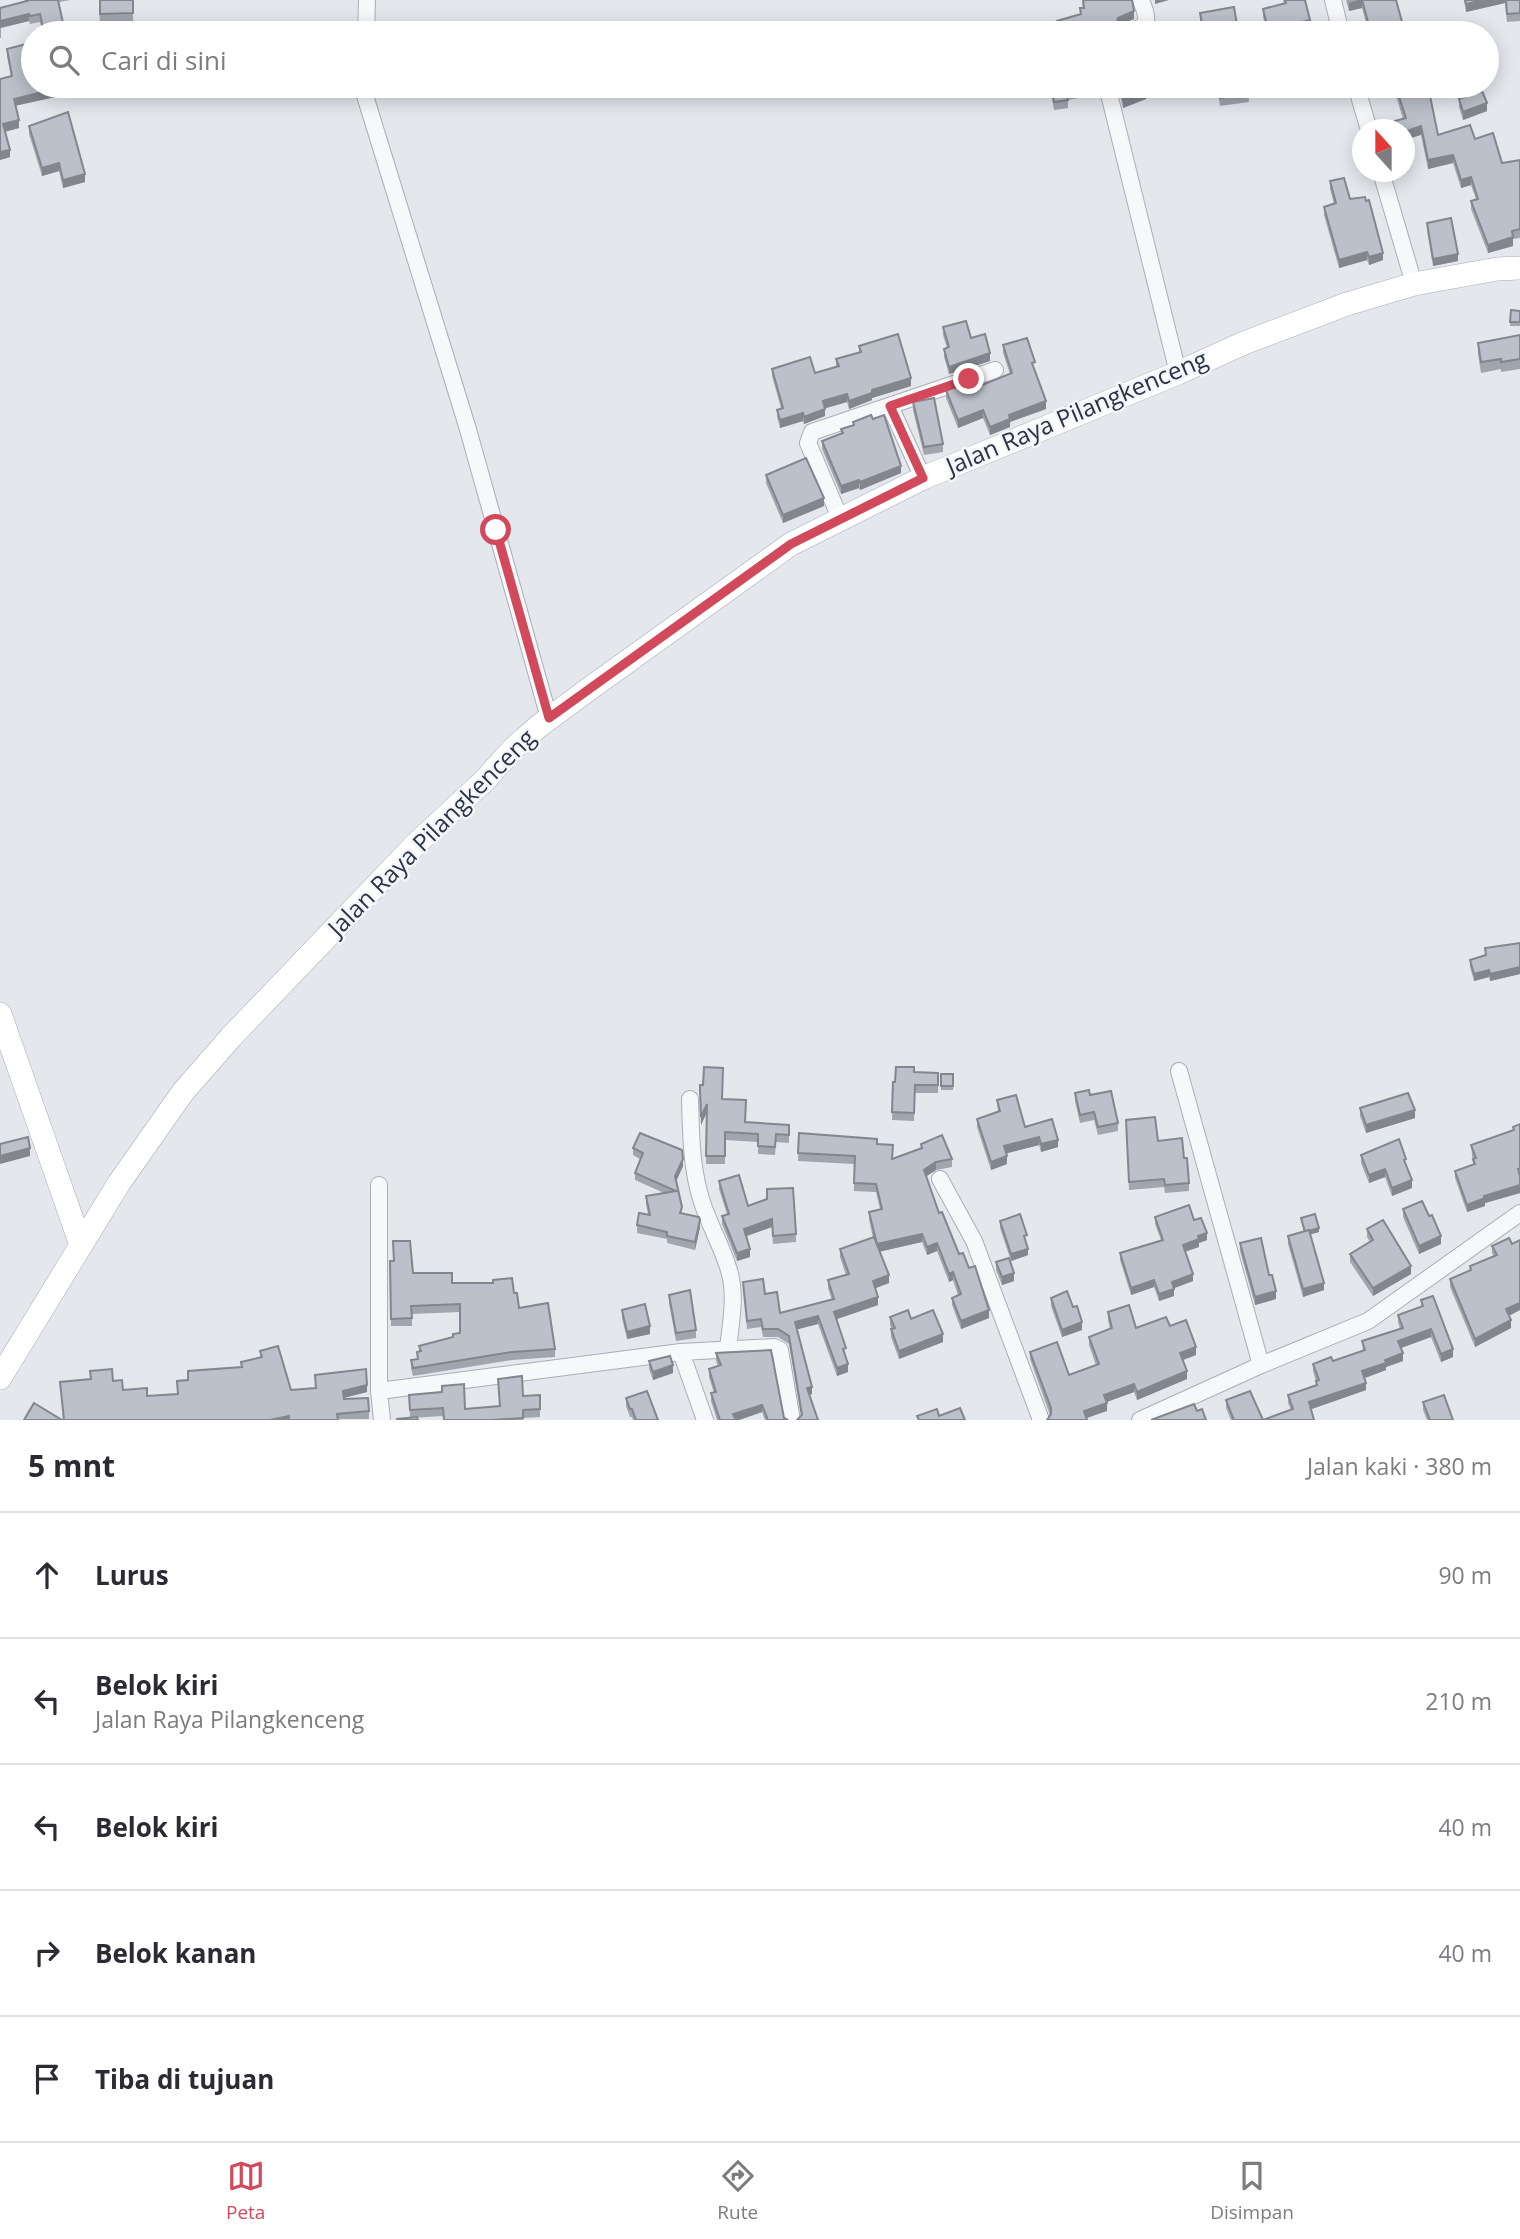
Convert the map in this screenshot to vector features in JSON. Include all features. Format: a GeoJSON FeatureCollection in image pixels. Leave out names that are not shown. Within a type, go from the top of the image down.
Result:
{"type":"FeatureCollection","features":[{"type":"Feature","properties":{"kind":"main road","name":"Jalan Raya Pilangkenceng"},"geometry":{"type":"LineString","coordinates":[[0,1378],[119,1182],[183,1092],[231,1037],[415,845],[484,781],[513,749],[549,718],[791,544],[923,478],[1244,343],[1321,314],[1414,284],[1497,269],[1520,268]]}},
{"type":"Feature","properties":{"kind":"main road"},"geometry":{"type":"LineString","coordinates":[[0,1014],[80,1245]]}},
{"type":"Feature","properties":{"kind":"street"},"geometry":{"type":"LineString","coordinates":[[366,21],[367,0]]}},
{"type":"Feature","properties":{"kind":"street"},"geometry":{"type":"LineString","coordinates":[[1141,0],[1146,21]]}},
{"type":"Feature","properties":{"kind":"street"},"geometry":{"type":"LineString","coordinates":[[1333,0],[1338,21]]}},
{"type":"Feature","properties":{"kind":"street"},"geometry":{"type":"LineString","coordinates":[[366,98],[467,426],[549,718]]}},
{"type":"Feature","properties":{"kind":"street"},"geometry":{"type":"LineString","coordinates":[[1110,98],[1178,373]]}},
{"type":"Feature","properties":{"kind":"street"},"geometry":{"type":"LineString","coordinates":[[1360,98],[1366,119]]}},
{"type":"Feature","properties":{"kind":"street"},"geometry":{"type":"LineString","coordinates":[[1384,182],[1414,284]]}},
{"type":"Feature","properties":{"kind":"street"},"geometry":{"type":"LineString","coordinates":[[840,518],[808,443],[818,429],[995,370]]}},
{"type":"Feature","properties":{"kind":"street"},"geometry":{"type":"LineString","coordinates":[[890,406],[923,478]]}},
{"type":"Feature","properties":{"kind":"street"},"geometry":{"type":"LineString","coordinates":[[1179,1071],[1261,1365]]}},
{"type":"Feature","properties":{"kind":"street"},"geometry":{"type":"LineString","coordinates":[[690,1099],[692,1158],[696,1181],[729,1269],[732,1285],[728,1348]]}},
{"type":"Feature","properties":{"kind":"street"},"geometry":{"type":"LineString","coordinates":[[940,1179],[974,1241],[1041,1420]]}},
{"type":"Feature","properties":{"kind":"street"},"geometry":{"type":"LineString","coordinates":[[379,1185],[379,1391],[382,1420]]}},
{"type":"Feature","properties":{"kind":"street"},"geometry":{"type":"LineString","coordinates":[[1140,1420],[1261,1365],[1368,1321],[1520,1213]]}},
{"type":"Feature","properties":{"kind":"street"},"geometry":{"type":"LineString","coordinates":[[379,1391],[681,1352],[774,1347],[780,1350],[792,1420]]}},
{"type":"Feature","properties":{"kind":"street"},"geometry":{"type":"LineString","coordinates":[[681,1352],[705,1420]]}},
{"type":"Feature","properties":{"kind":"building"},"geometry":{"type":"Polygon","coordinates":[[[58,0],[63,21],[41,21],[40,14],[29,14],[0,21],[0,8],[27,1],[58,0]]]}},
{"type":"Feature","properties":{"kind":"building"},"geometry":{"type":"Polygon","coordinates":[[[100,0],[133,0],[133,13],[100,14],[100,0]]]}},
{"type":"Feature","properties":{"kind":"building"},"geometry":{"type":"Polygon","coordinates":[[[1083,0],[1132,0],[1134,11],[1118,18],[1117,21],[1057,21],[1081,14],[1080,8],[1084,8],[1083,0]]]}},
{"type":"Feature","properties":{"kind":"building"},"geometry":{"type":"Polygon","coordinates":[[[1285,0],[1305,0],[1310,20],[1266,21],[1263,9],[1286,3],[1285,0]]]}},
{"type":"Feature","properties":{"kind":"building"},"geometry":{"type":"Polygon","coordinates":[[[1362,0],[1396,0],[1402,21],[1368,21],[1362,0]]]}},
{"type":"Feature","properties":{"kind":"building"},"geometry":{"type":"Polygon","coordinates":[[[1465,0],[1484,0],[1466,4],[1465,0]]]}},
{"type":"Feature","properties":{"kind":"building"},"geometry":{"type":"Polygon","coordinates":[[[1506,0],[1520,0],[1520,13],[1507,14],[1506,0]]]}},
{"type":"Feature","properties":{"kind":"building"},"geometry":{"type":"Polygon","coordinates":[[[1234,7],[1236,21],[1202,21],[1200,13],[1234,7]]]}},
{"type":"Feature","properties":{"kind":"building"},"geometry":{"type":"Polygon","coordinates":[[[21,45],[21,97],[14,99],[19,120],[3,124],[10,150],[0,152],[0,79],[12,76],[7,49],[21,45]]]}},
{"type":"Feature","properties":{"kind":"building"},"geometry":{"type":"Polygon","coordinates":[[[1053,98],[1068,100],[1054,102],[1053,98]]]}},
{"type":"Feature","properties":{"kind":"building"},"geometry":{"type":"Polygon","coordinates":[[[1400,98],[1430,98],[1438,135],[1470,125],[1475,139],[1493,133],[1502,163],[1520,160],[1520,229],[1512,231],[1513,237],[1488,245],[1471,201],[1478,199],[1471,177],[1461,180],[1453,155],[1428,160],[1421,126],[1415,128],[1415,119],[1402,119],[1406,118],[1400,98]]]}},
{"type":"Feature","properties":{"kind":"building"},"geometry":{"type":"Polygon","coordinates":[[[1485,98],[1487,103],[1463,112],[1459,99],[1485,98]]]}},
{"type":"Feature","properties":{"kind":"building"},"geometry":{"type":"Polygon","coordinates":[[[68,112],[85,174],[63,180],[59,163],[42,168],[29,126],[68,112]]]}},
{"type":"Feature","properties":{"kind":"building"},"geometry":{"type":"Polygon","coordinates":[[[1344,178],[1350,199],[1365,197],[1366,201],[1369,200],[1383,253],[1369,257],[1367,252],[1339,260],[1324,207],[1336,203],[1330,181],[1344,178]]]}},
{"type":"Feature","properties":{"kind":"building"},"geometry":{"type":"Polygon","coordinates":[[[1451,218],[1458,254],[1433,259],[1427,223],[1451,218]]]}},
{"type":"Feature","properties":{"kind":"building"},"geometry":{"type":"Polygon","coordinates":[[[1511,310],[1520,311],[1520,322],[1510,322],[1511,310]]]}},
{"type":"Feature","properties":{"kind":"building"},"geometry":{"type":"Polygon","coordinates":[[[966,321],[971,338],[985,334],[990,353],[949,367],[944,349],[949,347],[943,327],[966,321]]]}},
{"type":"Feature","properties":{"kind":"building"},"geometry":{"type":"Polygon","coordinates":[[[898,334],[911,378],[872,390],[872,393],[849,401],[847,394],[823,401],[825,409],[804,417],[803,413],[780,420],[777,410],[783,408],[772,369],[810,357],[815,373],[839,366],[836,359],[861,352],[859,346],[898,334]]]}},
{"type":"Feature","properties":{"kind":"building"},"geometry":{"type":"Polygon","coordinates":[[[1520,335],[1520,359],[1481,362],[1478,343],[1520,335]]]}},
{"type":"Feature","properties":{"kind":"building"},"geometry":{"type":"Polygon","coordinates":[[[1027,338],[1035,362],[1032,363],[1046,401],[1009,415],[1010,419],[990,427],[983,410],[958,420],[946,390],[967,383],[970,390],[1012,373],[1003,345],[1027,338]]]}},
{"type":"Feature","properties":{"kind":"building"},"geometry":{"type":"Polygon","coordinates":[[[934,398],[943,444],[924,447],[913,402],[934,398]]]}},
{"type":"Feature","properties":{"kind":"building"},"geometry":{"type":"Polygon","coordinates":[[[871,415],[873,419],[884,415],[901,466],[860,482],[859,480],[841,486],[822,441],[843,433],[841,429],[871,415]]]}},
{"type":"Feature","properties":{"kind":"building"},"geometry":{"type":"Polygon","coordinates":[[[806,458],[824,498],[783,515],[766,475],[806,458]]]}},
{"type":"Feature","properties":{"kind":"building"},"geometry":{"type":"Polygon","coordinates":[[[1520,943],[1520,967],[1490,974],[1489,970],[1474,974],[1470,960],[1486,955],[1485,948],[1520,943]]]}},
{"type":"Feature","properties":{"kind":"building"},"geometry":{"type":"Polygon","coordinates":[[[704,1067],[723,1068],[722,1099],[746,1100],[745,1122],[789,1125],[789,1135],[776,1134],[775,1147],[758,1146],[758,1134],[725,1132],[725,1156],[706,1156],[707,1104],[701,1117],[700,1090],[704,1067]]]}},
{"type":"Feature","properties":{"kind":"building"},"geometry":{"type":"Polygon","coordinates":[[[896,1067],[914,1067],[914,1072],[938,1073],[938,1085],[915,1085],[914,1113],[892,1112],[896,1067]]]}},
{"type":"Feature","properties":{"kind":"building"},"geometry":{"type":"Polygon","coordinates":[[[941,1074],[953,1074],[953,1086],[941,1086],[941,1074]]]}},
{"type":"Feature","properties":{"kind":"building"},"geometry":{"type":"Polygon","coordinates":[[[1089,1090],[1090,1095],[1111,1091],[1118,1123],[1098,1127],[1094,1112],[1080,1115],[1075,1093],[1089,1090]]]}},
{"type":"Feature","properties":{"kind":"building"},"geometry":{"type":"Polygon","coordinates":[[[1408,1093],[1415,1110],[1366,1125],[1360,1108],[1408,1093]]]}},
{"type":"Feature","properties":{"kind":"building"},"geometry":{"type":"Polygon","coordinates":[[[1016,1095],[1025,1127],[1052,1119],[1058,1140],[1041,1144],[1039,1137],[1004,1146],[1007,1156],[991,1162],[977,1119],[1000,1111],[997,1100],[1016,1095]]]}},
{"type":"Feature","properties":{"kind":"building"},"geometry":{"type":"Polygon","coordinates":[[[1155,1117],[1158,1141],[1182,1138],[1189,1183],[1165,1185],[1164,1179],[1129,1182],[1126,1120],[1155,1117]]]}},
{"type":"Feature","properties":{"kind":"building"},"geometry":{"type":"Polygon","coordinates":[[[1520,1124],[1520,1185],[1484,1196],[1485,1198],[1467,1205],[1455,1171],[1475,1164],[1473,1159],[1476,1158],[1471,1145],[1514,1130],[1513,1127],[1520,1124]]]}},
{"type":"Feature","properties":{"kind":"building"},"geometry":{"type":"Polygon","coordinates":[[[640,1133],[682,1150],[683,1159],[675,1176],[682,1207],[680,1213],[699,1217],[695,1242],[667,1236],[667,1232],[637,1225],[639,1213],[650,1215],[646,1196],[676,1191],[635,1173],[643,1153],[633,1148],[640,1133]]]}},
{"type":"Feature","properties":{"kind":"building"},"geometry":{"type":"Polygon","coordinates":[[[799,1133],[877,1139],[877,1144],[893,1145],[892,1159],[922,1148],[921,1144],[942,1135],[952,1159],[936,1162],[924,1170],[939,1213],[942,1212],[959,1254],[963,1253],[969,1268],[975,1266],[989,1310],[961,1321],[952,1298],[961,1294],[953,1272],[949,1274],[937,1243],[927,1247],[922,1234],[877,1244],[869,1212],[882,1209],[876,1184],[854,1183],[855,1156],[798,1153],[799,1133]]]}},
{"type":"Feature","properties":{"kind":"building"},"geometry":{"type":"Polygon","coordinates":[[[28,1137],[30,1148],[0,1156],[0,1144],[28,1137]]]}},
{"type":"Feature","properties":{"kind":"building"},"geometry":{"type":"Polygon","coordinates":[[[1399,1139],[1412,1180],[1392,1188],[1385,1169],[1369,1175],[1361,1155],[1399,1139]]]}},
{"type":"Feature","properties":{"kind":"building"},"geometry":{"type":"Polygon","coordinates":[[[739,1175],[748,1206],[767,1199],[767,1189],[793,1188],[796,1234],[773,1236],[772,1219],[744,1229],[750,1249],[737,1253],[722,1216],[729,1214],[719,1181],[739,1175]]]}},
{"type":"Feature","properties":{"kind":"building"},"geometry":{"type":"Polygon","coordinates":[[[1422,1201],[1429,1216],[1432,1215],[1441,1236],[1419,1246],[1403,1209],[1422,1201]]]}},
{"type":"Feature","properties":{"kind":"building"},"geometry":{"type":"Polygon","coordinates":[[[1189,1205],[1194,1220],[1201,1218],[1207,1233],[1183,1245],[1193,1274],[1172,1282],[1174,1289],[1159,1294],[1154,1280],[1131,1288],[1120,1253],[1163,1240],[1155,1217],[1189,1205]]]}},
{"type":"Feature","properties":{"kind":"building"},"geometry":{"type":"Polygon","coordinates":[[[1020,1214],[1027,1235],[1024,1236],[1028,1249],[1011,1254],[1000,1221],[1020,1214]]]}},
{"type":"Feature","properties":{"kind":"building"},"geometry":{"type":"Polygon","coordinates":[[[1315,1214],[1319,1228],[1305,1232],[1301,1218],[1315,1214]]]}},
{"type":"Feature","properties":{"kind":"building"},"geometry":{"type":"Polygon","coordinates":[[[1383,1220],[1411,1266],[1373,1288],[1350,1254],[1373,1240],[1367,1229],[1383,1220]]]}},
{"type":"Feature","properties":{"kind":"building"},"geometry":{"type":"Polygon","coordinates":[[[1309,1230],[1324,1283],[1303,1289],[1288,1236],[1309,1230]]]}},
{"type":"Feature","properties":{"kind":"building"},"geometry":{"type":"Polygon","coordinates":[[[874,1237],[889,1275],[873,1281],[878,1297],[834,1312],[846,1348],[843,1349],[848,1364],[837,1368],[818,1316],[795,1322],[812,1387],[807,1388],[818,1420],[797,1420],[802,1415],[789,1336],[778,1329],[763,1329],[761,1319],[747,1321],[743,1282],[763,1279],[765,1294],[777,1292],[780,1313],[834,1299],[828,1280],[849,1274],[840,1249],[874,1237]]]}},
{"type":"Feature","properties":{"kind":"building"},"geometry":{"type":"Polygon","coordinates":[[[1261,1238],[1269,1275],[1272,1275],[1276,1291],[1255,1297],[1240,1243],[1261,1238]]]}},
{"type":"Feature","properties":{"kind":"building"},"geometry":{"type":"Polygon","coordinates":[[[1509,1238],[1512,1244],[1520,1240],[1520,1303],[1506,1309],[1511,1320],[1475,1339],[1450,1279],[1471,1270],[1470,1266],[1497,1255],[1492,1246],[1509,1238]]]}},
{"type":"Feature","properties":{"kind":"building"},"geometry":{"type":"Polygon","coordinates":[[[393,1241],[410,1241],[413,1273],[452,1273],[452,1283],[493,1283],[493,1280],[512,1278],[519,1308],[548,1303],[555,1349],[512,1352],[413,1368],[411,1360],[418,1359],[417,1352],[421,1351],[419,1346],[460,1333],[460,1304],[411,1306],[412,1318],[391,1319],[390,1261],[394,1261],[393,1241]]]}},
{"type":"Feature","properties":{"kind":"building"},"geometry":{"type":"Polygon","coordinates":[[[1009,1258],[1014,1273],[1002,1277],[996,1262],[1009,1258]]]}},
{"type":"Feature","properties":{"kind":"building"},"geometry":{"type":"Polygon","coordinates":[[[690,1290],[696,1330],[676,1333],[669,1295],[690,1290]]]}},
{"type":"Feature","properties":{"kind":"building"},"geometry":{"type":"Polygon","coordinates":[[[1067,1291],[1073,1307],[1077,1306],[1082,1322],[1062,1330],[1051,1298],[1067,1291]]]}},
{"type":"Feature","properties":{"kind":"building"},"geometry":{"type":"Polygon","coordinates":[[[1433,1296],[1453,1349],[1441,1354],[1431,1329],[1398,1341],[1403,1353],[1385,1360],[1386,1363],[1362,1371],[1366,1383],[1309,1402],[1314,1420],[1263,1420],[1293,1409],[1288,1395],[1317,1385],[1316,1381],[1319,1380],[1313,1364],[1331,1357],[1333,1361],[1365,1350],[1362,1341],[1403,1328],[1398,1315],[1423,1306],[1421,1300],[1433,1296]]]}},
{"type":"Feature","properties":{"kind":"building"},"geometry":{"type":"Polygon","coordinates":[[[645,1304],[650,1326],[627,1332],[622,1310],[645,1304]]]}},
{"type":"Feature","properties":{"kind":"building"},"geometry":{"type":"Polygon","coordinates":[[[1129,1305],[1136,1328],[1166,1317],[1170,1326],[1186,1320],[1196,1347],[1180,1353],[1187,1371],[1137,1392],[1134,1384],[1104,1395],[1107,1403],[1084,1411],[1087,1420],[1047,1420],[1051,1408],[1030,1352],[1057,1342],[1069,1375],[1099,1364],[1089,1337],[1112,1328],[1108,1312],[1129,1305]]]}},
{"type":"Feature","properties":{"kind":"building"},"geometry":{"type":"Polygon","coordinates":[[[908,1310],[911,1319],[933,1310],[943,1334],[899,1351],[891,1329],[895,1328],[890,1317],[908,1310]]]}},
{"type":"Feature","properties":{"kind":"building"},"geometry":{"type":"Polygon","coordinates":[[[278,1346],[291,1390],[316,1388],[315,1375],[366,1369],[367,1385],[343,1391],[344,1399],[368,1398],[369,1411],[337,1414],[338,1420],[289,1420],[289,1416],[270,1420],[64,1420],[60,1382],[91,1379],[90,1371],[112,1369],[113,1381],[122,1380],[123,1390],[147,1388],[147,1396],[178,1394],[177,1381],[188,1380],[188,1371],[242,1367],[241,1362],[262,1357],[260,1351],[278,1346]]]}},
{"type":"Feature","properties":{"kind":"building"},"geometry":{"type":"Polygon","coordinates":[[[771,1350],[784,1418],[788,1420],[768,1420],[762,1405],[733,1414],[736,1420],[720,1420],[711,1393],[716,1392],[709,1369],[721,1365],[716,1353],[771,1350]]]}},
{"type":"Feature","properties":{"kind":"building"},"geometry":{"type":"Polygon","coordinates":[[[670,1356],[673,1365],[653,1372],[649,1361],[670,1356]]]}},
{"type":"Feature","properties":{"kind":"building"},"geometry":{"type":"Polygon","coordinates":[[[522,1376],[523,1396],[540,1395],[540,1409],[523,1410],[523,1418],[444,1420],[443,1408],[410,1410],[409,1395],[442,1392],[442,1386],[464,1384],[465,1409],[500,1406],[498,1379],[522,1376]]]}},
{"type":"Feature","properties":{"kind":"building"},"geometry":{"type":"Polygon","coordinates":[[[647,1391],[658,1420],[636,1420],[626,1398],[647,1391]]]}},
{"type":"Feature","properties":{"kind":"building"},"geometry":{"type":"Polygon","coordinates":[[[1250,1391],[1263,1420],[1234,1420],[1226,1400],[1250,1391]]]}},
{"type":"Feature","properties":{"kind":"building"},"geometry":{"type":"Polygon","coordinates":[[[1444,1395],[1453,1420],[1430,1420],[1423,1402],[1444,1395]]]}},
{"type":"Feature","properties":{"kind":"building"},"geometry":{"type":"Polygon","coordinates":[[[34,1403],[62,1420],[24,1420],[34,1403]]]}},
{"type":"Feature","properties":{"kind":"building"},"geometry":{"type":"Polygon","coordinates":[[[1194,1404],[1197,1411],[1202,1409],[1206,1420],[1151,1420],[1194,1404]]]}},
{"type":"Feature","properties":{"kind":"building"},"geometry":{"type":"Polygon","coordinates":[[[960,1408],[965,1420],[919,1420],[917,1416],[937,1409],[939,1416],[960,1408]]]}},
{"type":"Feature","properties":{"kind":"building"},"geometry":{"type":"Polygon","coordinates":[[[417,1417],[418,1420],[397,1420],[397,1419],[417,1417]]]}},
{"type":"Feature","properties":{"kind":"route"},"geometry":{"type":"LineString","coordinates":[[496,530],[549,718],[791,544],[923,478],[890,406],[969,379]]}}]}
